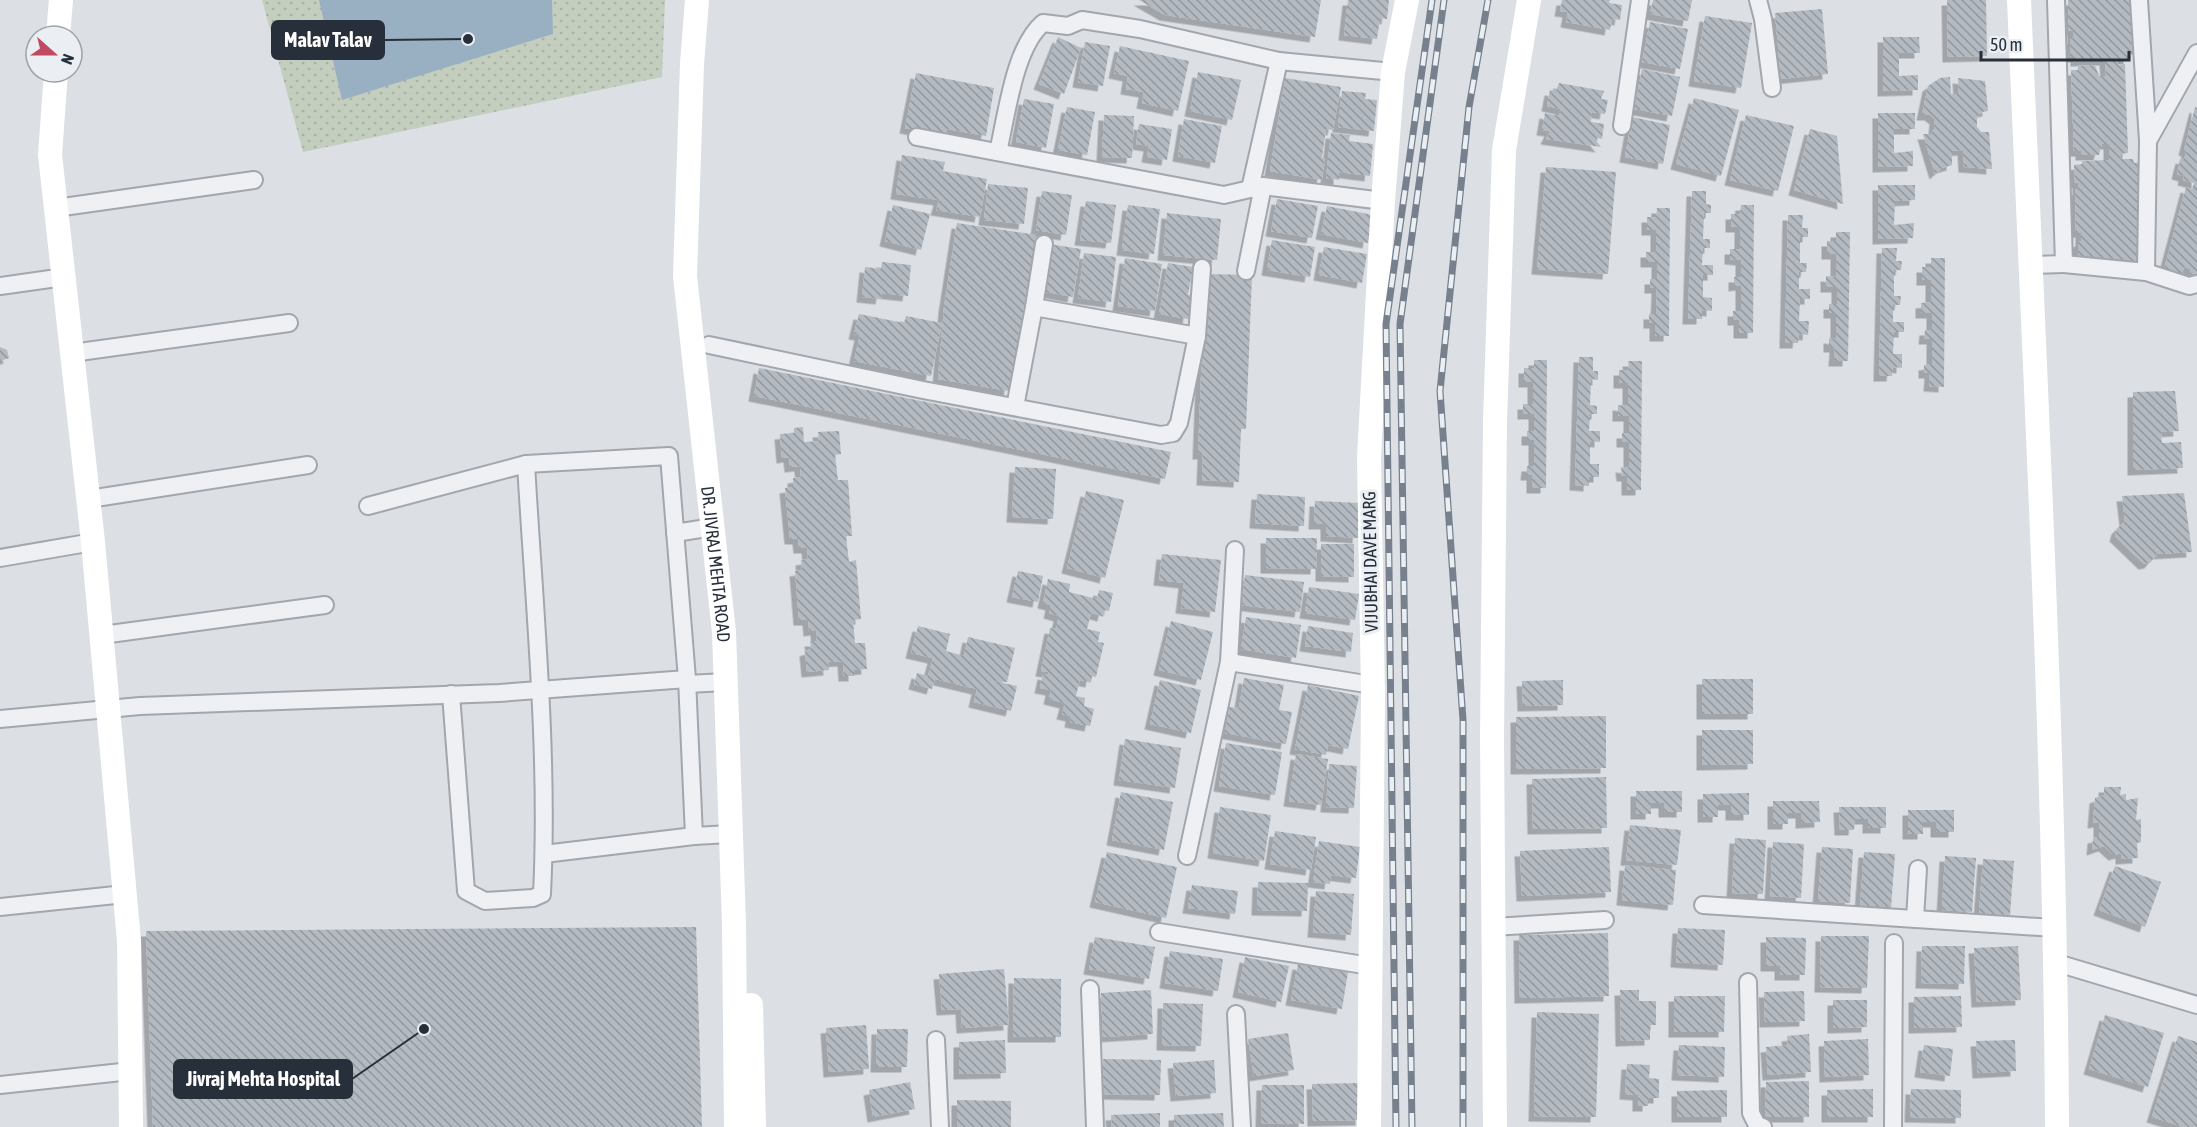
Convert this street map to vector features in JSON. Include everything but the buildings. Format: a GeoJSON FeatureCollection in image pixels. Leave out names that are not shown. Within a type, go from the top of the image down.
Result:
{"type":"FeatureCollection","features":[{"type":"Feature","properties":{"kind":"street"},"geometry":{"type":"LineString","coordinates":[[59,24],[61,0]]}},
{"type":"Feature","properties":{"kind":"street","name":"DR. JIVRAJ MEHTA ROAD"},"geometry":{"type":"LineString","coordinates":[[698,0],[692,64],[686,276],[724,632],[736,1127]]}},
{"type":"Feature","properties":{"kind":"street"},"geometry":{"type":"LineString","coordinates":[[710,0],[705,61],[701,272],[740,657],[754,1127]]}},
{"type":"Feature","properties":{"kind":"street","name":"VIJUBHAI DAVE MARG"},"geometry":{"type":"LineString","coordinates":[[1369,1127],[1372,685],[1369,457],[1383,201],[1393,72],[1407,0]]}},
{"type":"Feature","properties":{"kind":"street"},"geometry":{"type":"LineString","coordinates":[[1495,1127],[1492,738],[1495,422],[1504,150],[1529,0]]}},
{"type":"Feature","properties":{"kind":"street"},"geometry":{"type":"LineString","coordinates":[[1622,126],[1640,0]]}},
{"type":"Feature","properties":{"kind":"street"},"geometry":{"type":"LineString","coordinates":[[1758,0],[1763,19],[1772,88]]}},
{"type":"Feature","properties":{"kind":"street"},"geometry":{"type":"LineString","coordinates":[[2019,0],[2050,723],[2054,928],[2057,963],[2057,1127]]}},
{"type":"Feature","properties":{"kind":"street"},"geometry":{"type":"LineString","coordinates":[[2056,0],[2064,264]]}},
{"type":"Feature","properties":{"kind":"street"},"geometry":{"type":"LineString","coordinates":[[2139,0],[2148,141],[2146,272]]}},
{"type":"Feature","properties":{"kind":"street"},"geometry":{"type":"LineString","coordinates":[[998,152],[1020,61],[1031,33],[1043,23],[1068,26],[1082,21],[1140,29],[1279,61],[1393,72]]}},
{"type":"Feature","properties":{"kind":"street"},"geometry":{"type":"LineString","coordinates":[[2148,141],[2197,53]]}},
{"type":"Feature","properties":{"kind":"street"},"geometry":{"type":"LineString","coordinates":[[1246,271],[1257,187],[1279,61]]}},
{"type":"Feature","properties":{"kind":"street"},"geometry":{"type":"LineString","coordinates":[[55,84],[50,155],[89,499],[129,941],[131,1127]]}},
{"type":"Feature","properties":{"kind":"street"},"geometry":{"type":"LineString","coordinates":[[918,137],[1224,195],[1257,187],[1383,201]]}},
{"type":"Feature","properties":{"kind":"street"},"geometry":{"type":"LineString","coordinates":[[56,208],[254,180]]}},
{"type":"Feature","properties":{"kind":"street"},"geometry":{"type":"LineString","coordinates":[[1015,407],[1044,244]]}},
{"type":"Feature","properties":{"kind":"street"},"geometry":{"type":"LineString","coordinates":[[2030,265],[2064,264],[2146,272],[2189,286],[2197,284]]}},
{"type":"Feature","properties":{"kind":"street"},"geometry":{"type":"LineString","coordinates":[[709,345],[1161,435],[1173,432],[1179,423],[1197,336],[1202,268]]}},
{"type":"Feature","properties":{"kind":"street"},"geometry":{"type":"LineString","coordinates":[[0,286],[64,277]]}},
{"type":"Feature","properties":{"kind":"street"},"geometry":{"type":"LineString","coordinates":[[1034,307],[1197,336]]}},
{"type":"Feature","properties":{"kind":"street"},"geometry":{"type":"LineString","coordinates":[[72,353],[289,323]]}},
{"type":"Feature","properties":{"kind":"street"},"geometry":{"type":"LineString","coordinates":[[368,506],[526,464],[669,456],[687,682],[694,836]]}},
{"type":"Feature","properties":{"kind":"street"},"geometry":{"type":"LineString","coordinates":[[451,694],[466,891],[485,901],[532,898],[542,894],[544,854],[538,690],[526,464]]}},
{"type":"Feature","properties":{"kind":"street"},"geometry":{"type":"LineString","coordinates":[[89,499],[308,465]]}},
{"type":"Feature","properties":{"kind":"street"},"geometry":{"type":"LineString","coordinates":[[675,533],[712,527]]}},
{"type":"Feature","properties":{"kind":"street"},"geometry":{"type":"LineString","coordinates":[[0,558],[93,542]]}},
{"type":"Feature","properties":{"kind":"street"},"geometry":{"type":"LineString","coordinates":[[1187,856],[1229,662],[1235,550]]}},
{"type":"Feature","properties":{"kind":"street"},"geometry":{"type":"LineString","coordinates":[[102,634],[325,605]]}},
{"type":"Feature","properties":{"kind":"street"},"geometry":{"type":"LineString","coordinates":[[1229,662],[1372,685]]}},
{"type":"Feature","properties":{"kind":"street"},"geometry":{"type":"LineString","coordinates":[[0,718],[108,708],[308,698],[726,682]]}},
{"type":"Feature","properties":{"kind":"street"},"geometry":{"type":"LineString","coordinates":[[544,854],[694,836],[730,834]]}},
{"type":"Feature","properties":{"kind":"street"},"geometry":{"type":"LineString","coordinates":[[1915,919],[1918,869]]}},
{"type":"Feature","properties":{"kind":"street"},"geometry":{"type":"LineString","coordinates":[[0,907],[125,894]]}},
{"type":"Feature","properties":{"kind":"street"},"geometry":{"type":"LineString","coordinates":[[1703,905],[2054,928]]}},
{"type":"Feature","properties":{"kind":"street"},"geometry":{"type":"LineString","coordinates":[[1493,927],[1605,920]]}},
{"type":"Feature","properties":{"kind":"street"},"geometry":{"type":"LineString","coordinates":[[1159,932],[1370,966]]}},
{"type":"Feature","properties":{"kind":"street"},"geometry":{"type":"LineString","coordinates":[[1893,1127],[1894,943]]}},
{"type":"Feature","properties":{"kind":"street"},"geometry":{"type":"LineString","coordinates":[[2057,963],[2197,1005]]}},
{"type":"Feature","properties":{"kind":"street"},"geometry":{"type":"LineString","coordinates":[[1748,982],[1751,1113],[1757,1125],[1763,1127]]}},
{"type":"Feature","properties":{"kind":"street"},"geometry":{"type":"LineString","coordinates":[[1090,989],[1095,1127]]}},
{"type":"Feature","properties":{"kind":"street"},"geometry":{"type":"LineString","coordinates":[[1236,1014],[1242,1127]]}},
{"type":"Feature","properties":{"kind":"street"},"geometry":{"type":"LineString","coordinates":[[936,1040],[940,1127]]}},
{"type":"Feature","properties":{"kind":"street"},"geometry":{"type":"LineString","coordinates":[[0,1084],[131,1071]]}},
{"type":"Feature","properties":{"kind":"green space"},"geometry":{"type":"Polygon","coordinates":[[[262,0],[665,0],[662,77],[303,152],[262,0]]]}},
{"type":"Feature","properties":{"kind":"water"},"geometry":{"type":"Polygon","coordinates":[[[319,0],[552,0],[553,34],[342,100],[319,0]]]}},
{"type":"Feature","properties":{"kind":"railway"},"geometry":{"type":"LineString","coordinates":[[1396,1127],[1386,324],[1432,0]]}},
{"type":"Feature","properties":{"kind":"railway"},"geometry":{"type":"LineString","coordinates":[[1412,1127],[1400,324],[1444,0]]}},
{"type":"Feature","properties":{"kind":"railway"},"geometry":{"type":"LineString","coordinates":[[1463,1127],[1463,720],[1440,391],[1469,107],[1488,0]]}},
{"type":"Feature","properties":{"kind":"place","name":"Malav Talav"},"geometry":{"type":"Point","coordinates":[468,39]}},
{"type":"Feature","properties":{"kind":"place","name":"Jivraj Mehta Hospital"},"geometry":{"type":"Point","coordinates":[424,1029]}}]}
